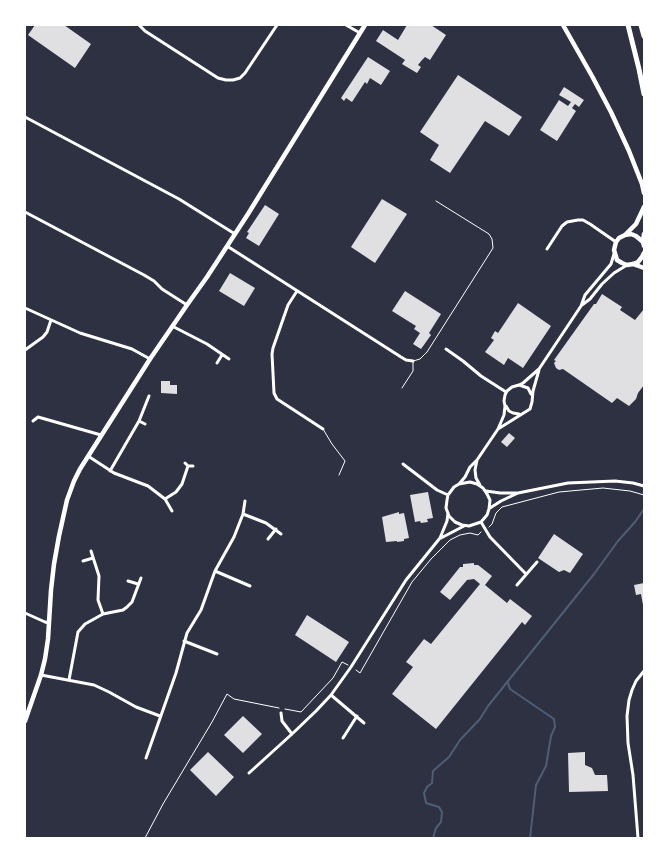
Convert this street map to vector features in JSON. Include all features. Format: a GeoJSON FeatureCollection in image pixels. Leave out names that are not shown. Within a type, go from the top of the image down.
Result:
{"type":"FeatureCollection","features":[{"type":"Feature","properties":{"kind":"highway"},"geometry":{"type":"LineString","coordinates":[[628,25],[644,94]]}},
{"type":"Feature","properties":{"kind":"highway"},"geometry":{"type":"LineString","coordinates":[[642,25],[644,36]]}},
{"type":"Feature","properties":{"kind":"main road"},"geometry":{"type":"LineString","coordinates":[[25,721],[41,675],[47,650],[53,571],[67,500],[74,481],[101,435],[172,326],[235,234],[365,25]]}},
{"type":"Feature","properties":{"kind":"main road"},"geometry":{"type":"LineString","coordinates":[[563,25],[592,76],[629,150],[644,193]]}},
{"type":"Feature","properties":{"kind":"main road"},"geometry":{"type":"LineString","coordinates":[[625,235],[636,224],[644,207]]}},
{"type":"Feature","properties":{"kind":"main road"},"geometry":{"type":"LineString","coordinates":[[643,244],[636,236],[631,234],[625,235],[616,242],[614,253],[617,260],[627,265],[638,262],[644,253]]}},
{"type":"Feature","properties":{"kind":"main road"},"geometry":{"type":"LineString","coordinates":[[643,244],[644,234]]}},
{"type":"Feature","properties":{"kind":"main road"},"geometry":{"type":"LineString","coordinates":[[634,264],[644,268]]}},
{"type":"Feature","properties":{"kind":"street"},"geometry":{"type":"LineString","coordinates":[[139,25],[145,31],[218,78],[233,80],[240,78],[245,73],[277,25]]}},
{"type":"Feature","properties":{"kind":"street"},"geometry":{"type":"LineString","coordinates":[[346,25],[360,33]]}},
{"type":"Feature","properties":{"kind":"street"},"geometry":{"type":"LineString","coordinates":[[25,117],[179,200],[235,234]]}},
{"type":"Feature","properties":{"kind":"street"},"geometry":{"type":"LineString","coordinates":[[25,212],[144,275],[186,305]]}},
{"type":"Feature","properties":{"kind":"street"},"geometry":{"type":"LineString","coordinates":[[548,249],[562,226],[567,222],[578,220],[583,220],[590,224],[616,242]]}},
{"type":"Feature","properties":{"kind":"street"},"geometry":{"type":"LineString","coordinates":[[226,246],[401,357],[413,362]]}},
{"type":"Feature","properties":{"kind":"street"},"geometry":{"type":"LineString","coordinates":[[582,306],[585,295],[611,264],[614,253]]}},
{"type":"Feature","properties":{"kind":"street"},"geometry":{"type":"LineString","coordinates":[[498,429],[530,409],[540,369],[582,306],[614,273],[627,265]]}},
{"type":"Feature","properties":{"kind":"street"},"geometry":{"type":"LineString","coordinates":[[297,291],[288,305],[273,348],[274,393],[278,398],[323,429]]}},
{"type":"Feature","properties":{"kind":"street"},"geometry":{"type":"LineString","coordinates":[[25,308],[85,335],[132,350],[150,360]]}},
{"type":"Feature","properties":{"kind":"street"},"geometry":{"type":"LineString","coordinates":[[25,350],[44,337],[51,320]]}},
{"type":"Feature","properties":{"kind":"street"},"geometry":{"type":"LineString","coordinates":[[172,326],[207,344],[229,359]]}},
{"type":"Feature","properties":{"kind":"street"},"geometry":{"type":"LineString","coordinates":[[446,349],[481,376],[506,392]]}},
{"type":"Feature","properties":{"kind":"street"},"geometry":{"type":"LineString","coordinates":[[217,363],[222,355]]}},
{"type":"Feature","properties":{"kind":"street"},"geometry":{"type":"LineString","coordinates":[[480,486],[475,470],[478,460],[498,429],[504,415],[506,392],[540,369]]}},
{"type":"Feature","properties":{"kind":"street"},"geometry":{"type":"LineString","coordinates":[[519,385],[528,388],[532,396]]}},
{"type":"Feature","properties":{"kind":"street"},"geometry":{"type":"LineString","coordinates":[[110,471],[139,421],[149,396]]}},
{"type":"Feature","properties":{"kind":"street"},"geometry":{"type":"LineString","coordinates":[[505,406],[509,411],[521,414]]}},
{"type":"Feature","properties":{"kind":"street"},"geometry":{"type":"LineString","coordinates":[[33,420],[38,417],[101,435]]}},
{"type":"Feature","properties":{"kind":"street"},"geometry":{"type":"LineString","coordinates":[[139,421],[145,424]]}},
{"type":"Feature","properties":{"kind":"street"},"geometry":{"type":"LineString","coordinates":[[88,456],[110,471],[148,486],[165,499],[172,511]]}},
{"type":"Feature","properties":{"kind":"street"},"geometry":{"type":"LineString","coordinates":[[466,526],[455,522],[448,513],[446,500],[454,487],[465,477],[470,466],[478,460]]}},
{"type":"Feature","properties":{"kind":"street"},"geometry":{"type":"LineString","coordinates":[[184,462],[188,466],[193,466]]}},
{"type":"Feature","properties":{"kind":"street"},"geometry":{"type":"LineString","coordinates":[[403,464],[422,480],[448,495]]}},
{"type":"Feature","properties":{"kind":"street"},"geometry":{"type":"LineString","coordinates":[[165,499],[176,492],[182,484],[188,466]]}},
{"type":"Feature","properties":{"kind":"street"},"geometry":{"type":"LineString","coordinates":[[485,490],[500,493],[518,493],[555,485],[615,481],[644,486]]}},
{"type":"Feature","properties":{"kind":"street"},"geometry":{"type":"LineString","coordinates":[[440,538],[459,528],[476,525],[487,515],[490,500],[485,490],[470,482],[459,484]]}},
{"type":"Feature","properties":{"kind":"street"},"geometry":{"type":"LineString","coordinates":[[489,509],[518,493]]}},
{"type":"Feature","properties":{"kind":"street"},"geometry":{"type":"LineString","coordinates":[[146,758],[178,666],[184,641],[201,610],[215,571],[234,538],[243,514],[245,502]]}},
{"type":"Feature","properties":{"kind":"street"},"geometry":{"type":"LineString","coordinates":[[249,773],[316,711],[331,694],[351,667],[406,580],[440,538],[448,513]]}},
{"type":"Feature","properties":{"kind":"street"},"geometry":{"type":"LineString","coordinates":[[243,514],[261,520],[281,534]]}},
{"type":"Feature","properties":{"kind":"street"},"geometry":{"type":"LineString","coordinates":[[481,522],[490,537],[526,574]]}},
{"type":"Feature","properties":{"kind":"street"},"geometry":{"type":"LineString","coordinates":[[268,539],[276,529]]}},
{"type":"Feature","properties":{"kind":"street"},"geometry":{"type":"LineString","coordinates":[[91,551],[99,576],[98,600],[103,614]]}},
{"type":"Feature","properties":{"kind":"street"},"geometry":{"type":"LineString","coordinates":[[83,561],[93,558]]}},
{"type":"Feature","properties":{"kind":"street"},"geometry":{"type":"LineString","coordinates":[[517,585],[536,562]]}},
{"type":"Feature","properties":{"kind":"street"},"geometry":{"type":"LineString","coordinates":[[215,571],[250,586]]}},
{"type":"Feature","properties":{"kind":"street"},"geometry":{"type":"LineString","coordinates":[[69,680],[78,632],[84,624],[103,614],[123,610],[128,607],[132,602],[141,578]]}},
{"type":"Feature","properties":{"kind":"street"},"geometry":{"type":"LineString","coordinates":[[128,581],[138,584]]}},
{"type":"Feature","properties":{"kind":"street"},"geometry":{"type":"LineString","coordinates":[[25,613],[49,623]]}},
{"type":"Feature","properties":{"kind":"street"},"geometry":{"type":"LineString","coordinates":[[184,641],[217,654]]}},
{"type":"Feature","properties":{"kind":"street"},"geometry":{"type":"LineString","coordinates":[[638,838],[627,716],[632,690],[644,671]]}},
{"type":"Feature","properties":{"kind":"street"},"geometry":{"type":"LineString","coordinates":[[41,675],[94,685],[136,707],[160,716]]}},
{"type":"Feature","properties":{"kind":"street"},"geometry":{"type":"LineString","coordinates":[[331,694],[364,723]]}},
{"type":"Feature","properties":{"kind":"street"},"geometry":{"type":"LineString","coordinates":[[281,713],[282,721],[292,734]]}},
{"type":"Feature","properties":{"kind":"street"},"geometry":{"type":"LineString","coordinates":[[343,738],[357,716]]}},
{"type":"Feature","properties":{"kind":"lane"},"geometry":{"type":"LineString","coordinates":[[402,388],[413,371],[413,362],[420,359],[427,352],[493,248],[492,239],[489,234],[436,201]]}},
{"type":"Feature","properties":{"kind":"lane"},"geometry":{"type":"LineString","coordinates":[[323,429],[345,461],[339,475]]}},
{"type":"Feature","properties":{"kind":"path"},"geometry":{"type":"LineString","coordinates":[[490,526],[494,516],[502,506],[559,492],[603,488],[630,491],[644,495]]}},
{"type":"Feature","properties":{"kind":"path"},"geometry":{"type":"LineString","coordinates":[[354,669],[360,673],[412,582],[431,559],[450,540],[460,535],[470,533],[478,535],[480,533]]}},
{"type":"Feature","properties":{"kind":"path"},"geometry":{"type":"LineString","coordinates":[[145,838],[227,694],[234,699],[300,712],[333,678],[342,662],[347,664]]}},
{"type":"Feature","properties":{"kind":"building"},"geometry":{"type":"Polygon","coordinates":[[[35,25],[64,25],[91,44],[75,68],[28,35],[35,25]]]}},
{"type":"Feature","properties":{"kind":"building"},"geometry":{"type":"Polygon","coordinates":[[[407,25],[431,25],[446,35],[430,60],[425,57],[418,65],[421,67],[417,73],[402,64],[405,60],[376,41],[383,30],[398,40],[407,25]]]}},
{"type":"Feature","properties":{"kind":"building"},"geometry":{"type":"Polygon","coordinates":[[[368,57],[390,71],[381,85],[370,78],[367,84],[365,82],[352,102],[346,98],[344,101],[341,98],[368,57]]]}},
{"type":"Feature","properties":{"kind":"building"},"geometry":{"type":"Polygon","coordinates":[[[458,75],[522,117],[509,136],[485,121],[450,173],[430,160],[439,145],[420,132],[458,75]]]}},
{"type":"Feature","properties":{"kind":"building"},"geometry":{"type":"Polygon","coordinates":[[[564,87],[584,100],[579,107],[575,104],[572,108],[576,111],[557,141],[540,130],[559,100],[568,106],[571,102],[559,95],[564,87]]]}},
{"type":"Feature","properties":{"kind":"building"},"geometry":{"type":"Polygon","coordinates":[[[382,199],[407,214],[375,263],[351,247],[382,199]]]}},
{"type":"Feature","properties":{"kind":"building"},"geometry":{"type":"Polygon","coordinates":[[[265,205],[279,214],[259,246],[246,238],[249,233],[247,232],[265,205]]]}},
{"type":"Feature","properties":{"kind":"building"},"geometry":{"type":"Polygon","coordinates":[[[230,273],[255,288],[244,306],[219,291],[230,273]]]}},
{"type":"Feature","properties":{"kind":"building"},"geometry":{"type":"Polygon","coordinates":[[[405,291],[441,314],[429,333],[431,335],[421,349],[413,344],[420,333],[414,329],[416,326],[392,311],[405,291]]]}},
{"type":"Feature","properties":{"kind":"building"},"geometry":{"type":"Polygon","coordinates":[[[602,294],[622,307],[620,310],[635,320],[644,309],[644,385],[636,399],[629,406],[617,398],[612,403],[563,369],[559,370],[556,368],[554,363],[556,361],[554,360],[602,294]]]}},
{"type":"Feature","properties":{"kind":"building"},"geometry":{"type":"Polygon","coordinates":[[[518,303],[551,326],[523,368],[508,358],[504,365],[485,352],[494,340],[491,338],[495,331],[498,333],[518,303]]]}},
{"type":"Feature","properties":{"kind":"building"},"geometry":{"type":"Polygon","coordinates":[[[161,381],[170,381],[170,385],[177,385],[177,394],[161,393],[161,381]]]}},
{"type":"Feature","properties":{"kind":"building"},"geometry":{"type":"Polygon","coordinates":[[[509,433],[515,438],[507,447],[501,442],[509,433]]]}},
{"type":"Feature","properties":{"kind":"building"},"geometry":{"type":"Polygon","coordinates":[[[428,492],[433,518],[427,519],[428,522],[415,522],[410,495],[428,492]]]}},
{"type":"Feature","properties":{"kind":"building"},"geometry":{"type":"Polygon","coordinates":[[[399,512],[399,514],[404,513],[409,538],[404,539],[404,541],[386,542],[382,517],[399,512]]]}},
{"type":"Feature","properties":{"kind":"building"},"geometry":{"type":"Polygon","coordinates":[[[554,534],[583,554],[570,573],[564,570],[559,572],[538,558],[554,534]]]}},
{"type":"Feature","properties":{"kind":"building"},"geometry":{"type":"Polygon","coordinates":[[[474,563],[474,565],[478,565],[492,576],[485,585],[507,603],[510,599],[532,616],[525,625],[522,622],[436,729],[392,694],[413,667],[406,662],[424,639],[431,644],[480,584],[474,579],[467,580],[450,600],[440,592],[460,567],[463,567],[463,564],[474,563]]]}},
{"type":"Feature","properties":{"kind":"building"},"geometry":{"type":"Polygon","coordinates":[[[644,583],[643,605],[641,594],[636,595],[634,585],[644,583]]]}},
{"type":"Feature","properties":{"kind":"building"},"geometry":{"type":"Polygon","coordinates":[[[307,615],[349,642],[336,662],[295,635],[307,615]]]}},
{"type":"Feature","properties":{"kind":"building"},"geometry":{"type":"Polygon","coordinates":[[[243,716],[262,734],[243,753],[224,735],[243,716]]]}},
{"type":"Feature","properties":{"kind":"building"},"geometry":{"type":"Polygon","coordinates":[[[208,752],[234,777],[216,796],[190,770],[208,752]]]}},
{"type":"Feature","properties":{"kind":"building"},"geometry":{"type":"Polygon","coordinates":[[[585,752],[585,765],[592,768],[595,775],[607,775],[608,791],[569,792],[568,753],[585,752]]]}},
{"type":"Feature","properties":{"kind":"waterway"},"geometry":{"type":"LineString","coordinates":[[433,838],[436,828],[441,822],[442,812],[439,807],[426,803],[424,793],[432,783],[433,771],[449,757],[460,740],[480,719],[488,706],[644,509]]}},
{"type":"Feature","properties":{"kind":"waterway"},"geometry":{"type":"LineString","coordinates":[[508,683],[510,689],[554,719],[555,727],[551,736],[546,766],[536,785],[530,838]]}}]}
